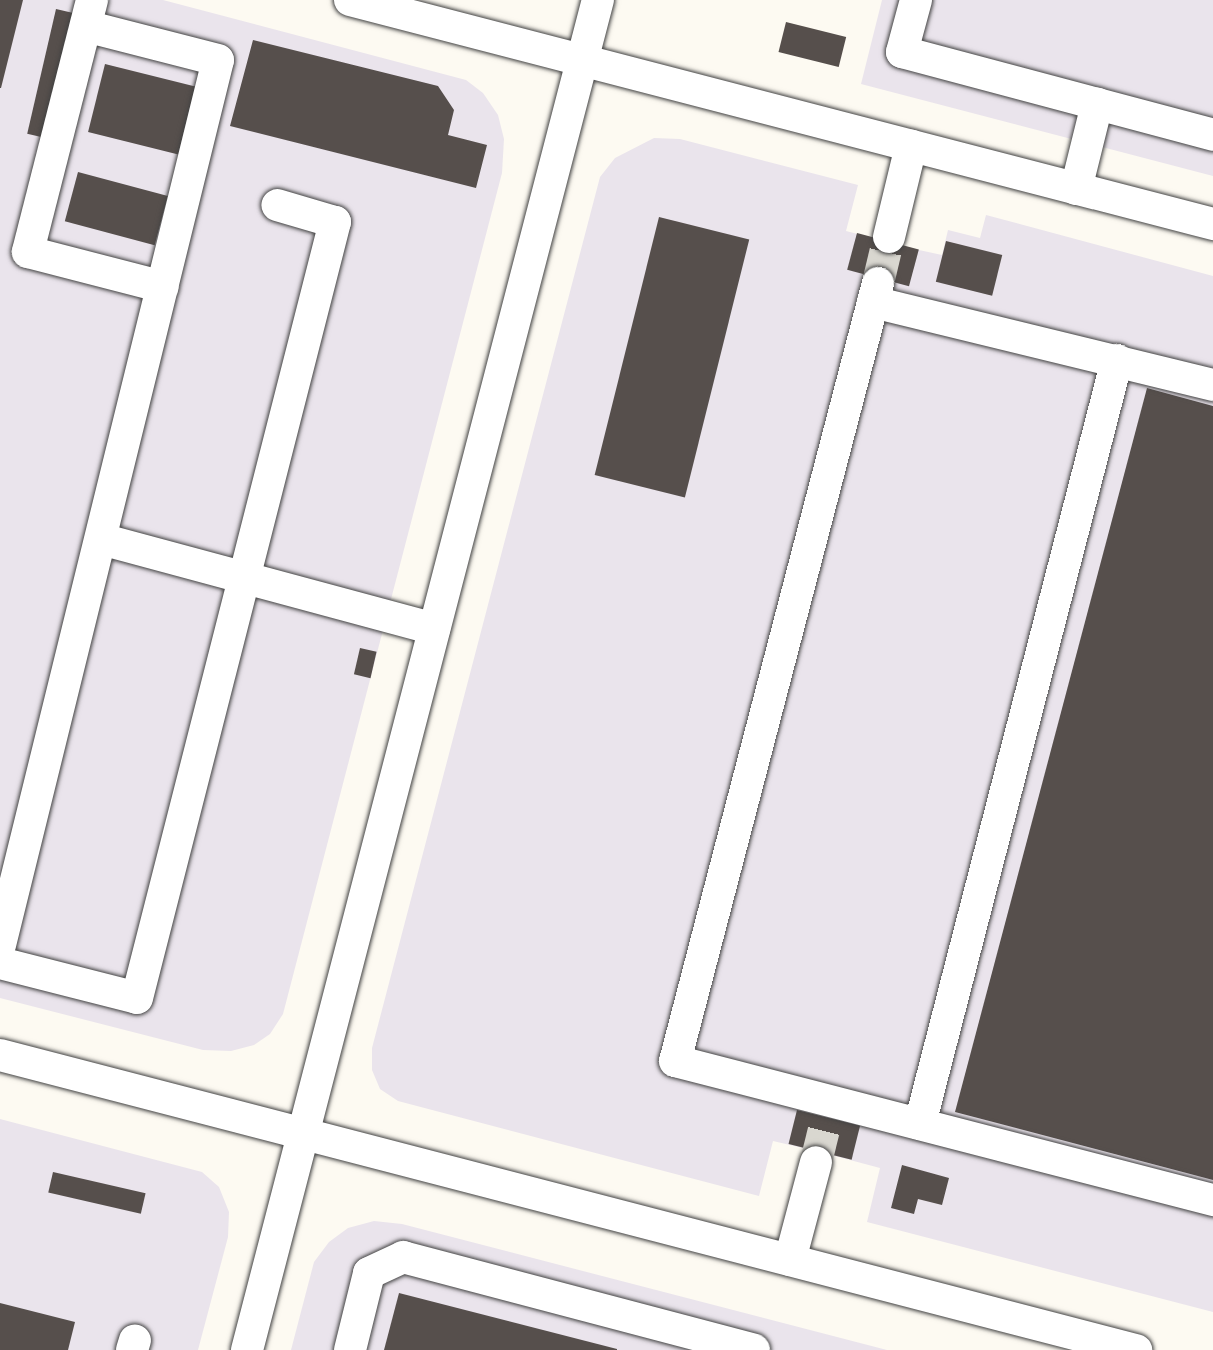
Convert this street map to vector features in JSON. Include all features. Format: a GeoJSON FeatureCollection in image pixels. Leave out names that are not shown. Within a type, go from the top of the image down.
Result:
{"type":"FeatureCollection","features":[{"type":"Feature","properties":{"kind":"street"},"geometry":{"type":"LineString","coordinates":[[350,0],[1213,224]]}},
{"type":"Feature","properties":{"kind":"street"},"geometry":{"type":"LineString","coordinates":[[247,1350],[598,0]]}},
{"type":"Feature","properties":{"kind":"street"},"geometry":{"type":"LineString","coordinates":[[916,0],[902,52],[1213,135]]}},
{"type":"Feature","properties":{"kind":"street"},"geometry":{"type":"LineString","coordinates":[[0,945],[101,539],[163,287],[218,60],[89,13],[28,252],[163,287]]}},
{"type":"Feature","properties":{"kind":"street"},"geometry":{"type":"LineString","coordinates":[[1076,188],[1097,104]]}},
{"type":"Feature","properties":{"kind":"street"},"geometry":{"type":"LineString","coordinates":[[889,237],[911,146]]}},
{"type":"Feature","properties":{"kind":"street"},"geometry":{"type":"LineString","coordinates":[[0,963],[137,998],[335,222],[277,205]]}},
{"type":"Feature","properties":{"kind":"street"},"geometry":{"type":"LineString","coordinates":[[1213,385],[875,292],[675,1061],[830,1105],[920,1124],[1213,1200]]}},
{"type":"Feature","properties":{"kind":"street"},"geometry":{"type":"LineString","coordinates":[[920,1124],[1117,360]]}},
{"type":"Feature","properties":{"kind":"street"},"geometry":{"type":"LineString","coordinates":[[101,539],[435,629]]}},
{"type":"Feature","properties":{"kind":"street"},"geometry":{"type":"LineString","coordinates":[[0,1055],[1136,1350]]}},
{"type":"Feature","properties":{"kind":"street"},"geometry":{"type":"LineString","coordinates":[[790,1260],[816,1162]]}},
{"type":"Feature","properties":{"kind":"street"},"geometry":{"type":"LineString","coordinates":[[349,1350],[369,1273],[403,1258],[754,1350]]}},
{"type":"Feature","properties":{"kind":"shaded area"},"geometry":{"type":"Polygon","coordinates":[[[0,0],[163,0],[466,80],[483,93],[498,115],[504,139],[502,173],[283,1014],[270,1034],[254,1045],[231,1051],[203,1050],[0,998],[0,0]]]}},
{"type":"Feature","properties":{"kind":"shaded area"},"geometry":{"type":"Polygon","coordinates":[[[882,0],[1213,0],[1213,176],[861,84],[882,0]]]}},
{"type":"Feature","properties":{"kind":"shaded area"},"geometry":{"type":"Polygon","coordinates":[[[654,138],[680,139],[858,185],[846,231],[919,250],[942,255],[948,230],[980,238],[986,215],[1213,276],[1213,1312],[867,1222],[880,1168],[773,1141],[759,1196],[398,1101],[380,1089],[372,1070],[372,1048],[600,177],[615,158],[654,138]]]}},
{"type":"Feature","properties":{"kind":"shaded area"},"geometry":{"type":"Polygon","coordinates":[[[0,1119],[202,1172],[219,1187],[229,1212],[228,1237],[198,1350],[0,1350],[0,1119]]]}},
{"type":"Feature","properties":{"kind":"shaded area"},"geometry":{"type":"Polygon","coordinates":[[[374,1221],[402,1224],[887,1350],[291,1350],[314,1262],[329,1242],[348,1228],[374,1221]]]}},
{"type":"Feature","properties":{"kind":"building"},"geometry":{"type":"Polygon","coordinates":[[[0,0],[23,0],[1,88],[0,88],[0,0]]]}},
{"type":"Feature","properties":{"kind":"building"},"geometry":{"type":"Polygon","coordinates":[[[56,9],[77,14],[49,139],[27,134],[56,9]]]}},
{"type":"Feature","properties":{"kind":"building"},"geometry":{"type":"Polygon","coordinates":[[[786,22],[846,37],[839,67],[779,52],[786,22]]]}},
{"type":"Feature","properties":{"kind":"building"},"geometry":{"type":"Polygon","coordinates":[[[253,40],[438,86],[454,110],[448,135],[487,145],[476,188],[230,126],[253,40]]]}},
{"type":"Feature","properties":{"kind":"building"},"geometry":{"type":"Polygon","coordinates":[[[105,64],[195,86],[178,154],[88,132],[105,64]]]}},
{"type":"Feature","properties":{"kind":"building"},"geometry":{"type":"Polygon","coordinates":[[[78,172],[168,196],[155,245],[65,221],[78,172]]]}},
{"type":"Feature","properties":{"kind":"building"},"geometry":{"type":"Polygon","coordinates":[[[659,217],[749,239],[685,498],[595,475],[659,217]]]}},
{"type":"Feature","properties":{"kind":"building"},"geometry":{"type":"Polygon","coordinates":[[[857,233],[919,250],[909,286],[847,270],[857,233]]]}},
{"type":"Feature","properties":{"kind":"building"},"geometry":{"type":"Polygon","coordinates":[[[946,241],[1002,255],[992,296],[936,282],[946,241]]]}},
{"type":"Feature","properties":{"kind":"building"},"geometry":{"type":"Polygon","coordinates":[[[1147,388],[1213,406],[1213,1180],[955,1112],[1147,388]]]}},
{"type":"Feature","properties":{"kind":"building"},"geometry":{"type":"Polygon","coordinates":[[[360,648],[377,652],[370,678],[354,674],[360,648]]]}},
{"type":"Feature","properties":{"kind":"building"},"geometry":{"type":"Polygon","coordinates":[[[797,1110],[860,1126],[852,1160],[789,1144],[797,1110]]]}},
{"type":"Feature","properties":{"kind":"building"},"geometry":{"type":"Polygon","coordinates":[[[902,1165],[949,1178],[942,1205],[918,1199],[914,1214],[891,1208],[902,1165]]]}},
{"type":"Feature","properties":{"kind":"building"},"geometry":{"type":"Polygon","coordinates":[[[53,1172],[146,1193],[141,1214],[48,1192],[53,1172]]]}},
{"type":"Feature","properties":{"kind":"building"},"geometry":{"type":"Polygon","coordinates":[[[399,1293],[617,1349],[617,1350],[384,1350],[399,1293]]]}},
{"type":"Feature","properties":{"kind":"building"},"geometry":{"type":"Polygon","coordinates":[[[0,1303],[75,1322],[68,1350],[0,1350],[0,1303]]]}},
{"type":"Feature","properties":{"kind":"tunnel"},"geometry":{"type":"LineString","coordinates":[[878,283],[889,237]]}},
{"type":"Feature","properties":{"kind":"tunnel"},"geometry":{"type":"LineString","coordinates":[[816,1162],[829,1109]]}}]}
